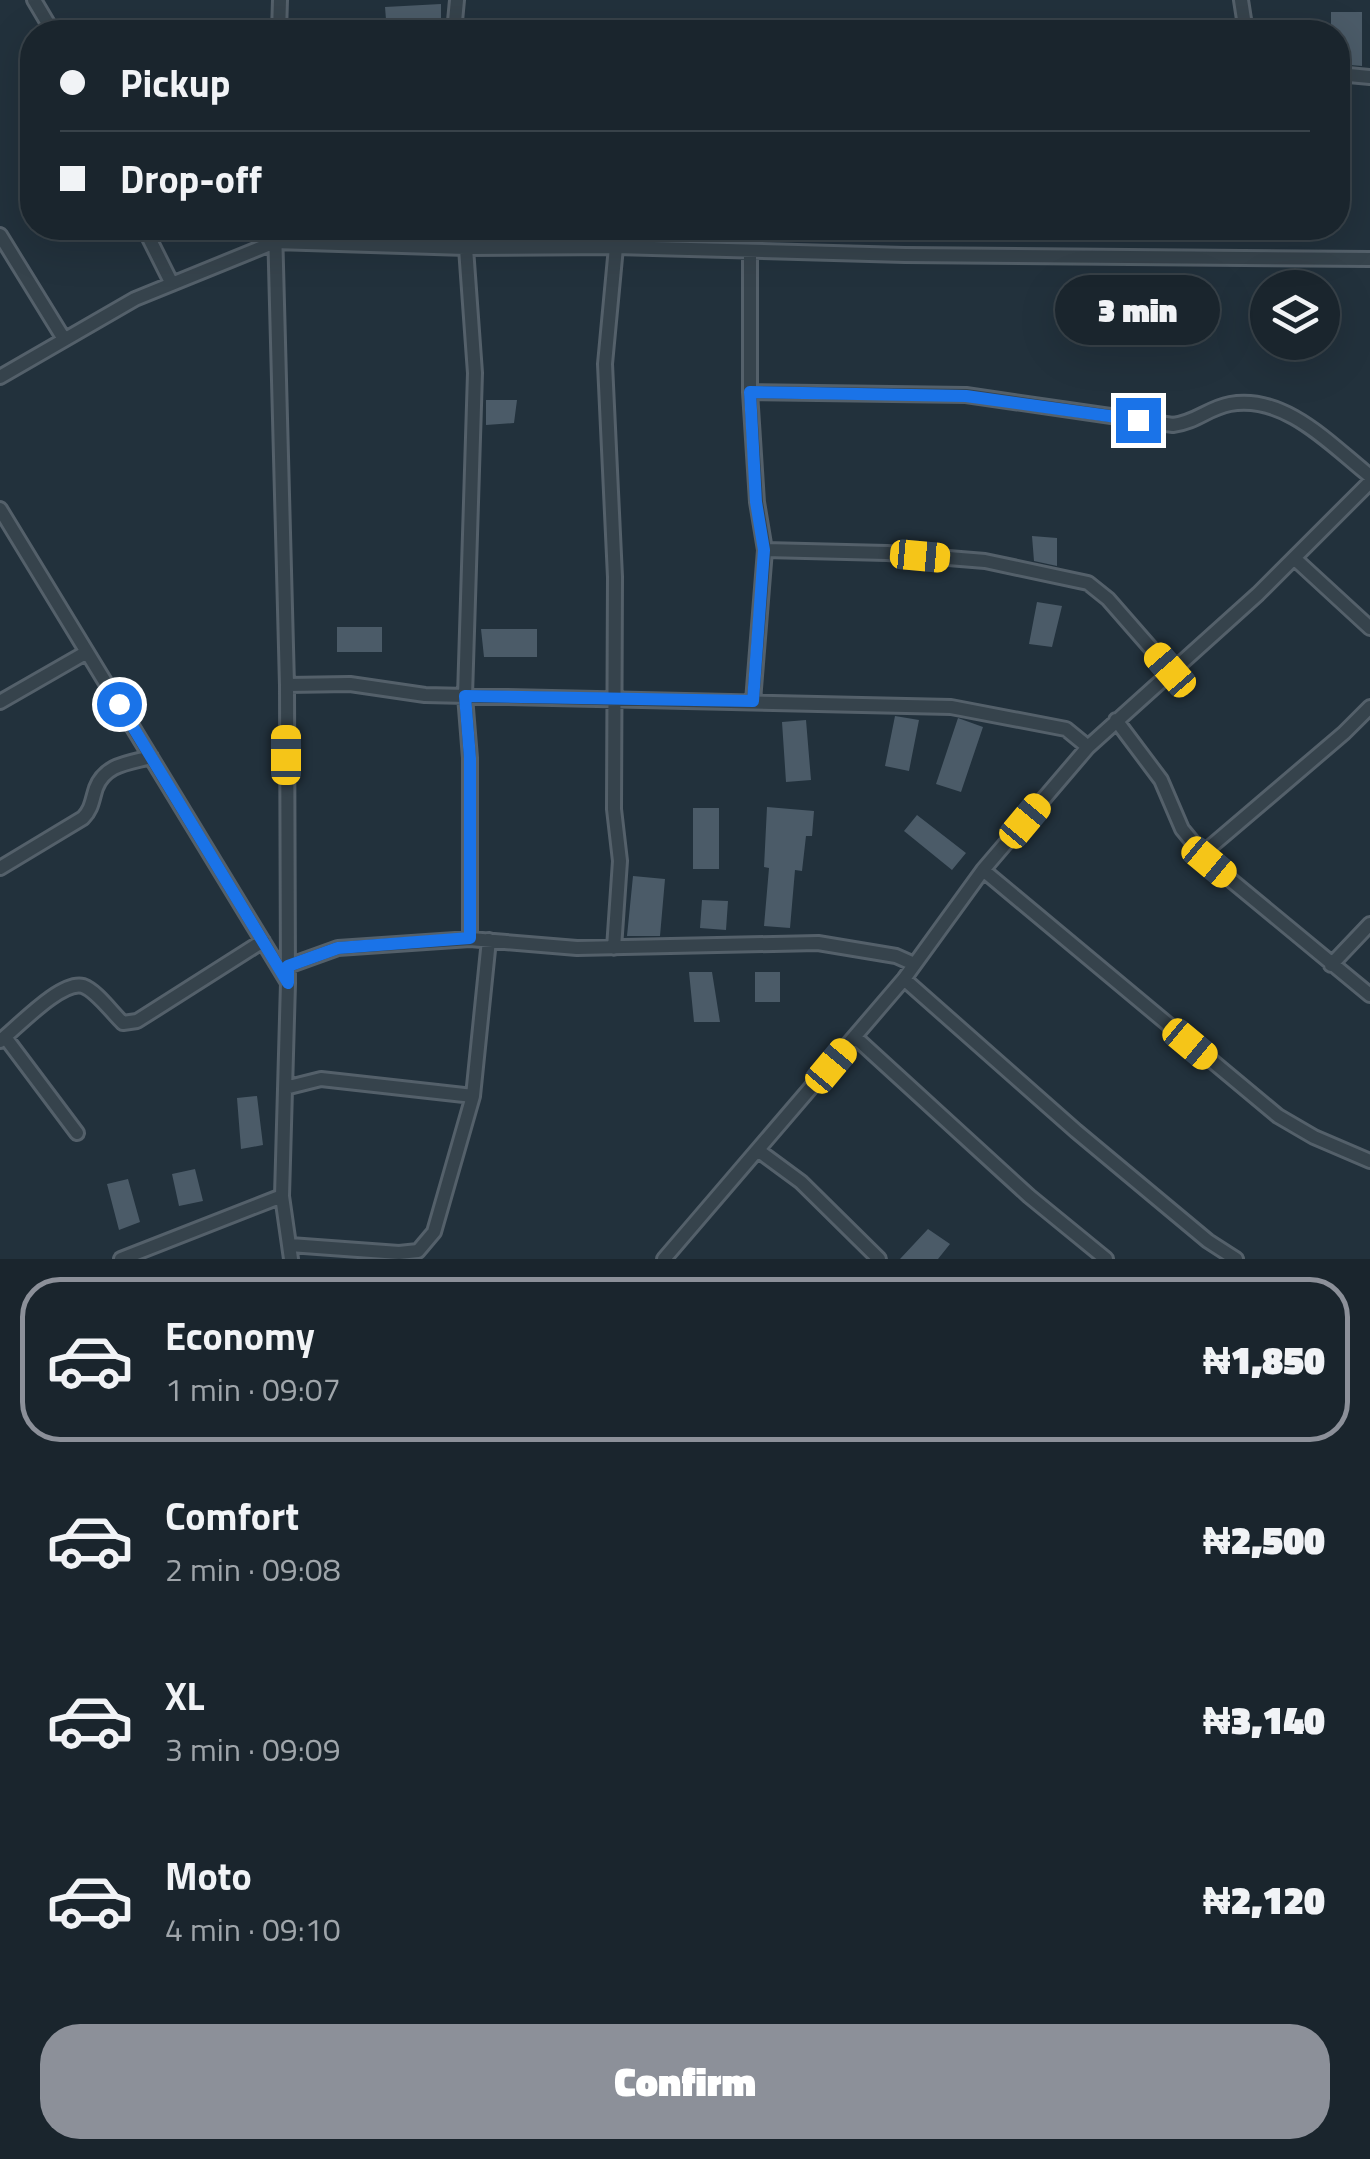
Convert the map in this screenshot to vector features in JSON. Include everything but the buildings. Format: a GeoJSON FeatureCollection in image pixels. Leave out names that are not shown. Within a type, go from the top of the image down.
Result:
{"type":"FeatureCollection","features":[{"type":"Feature","properties":{"kind":"street"},"geometry":{"type":"LineString","coordinates":[[0,235],[64,339]]}},
{"type":"Feature","properties":{"kind":"street"},"geometry":{"type":"LineString","coordinates":[[150,240],[172,284]]}},
{"type":"Feature","properties":{"kind":"street"},"geometry":{"type":"LineString","coordinates":[[0,377],[135,299],[264,240]]}},
{"type":"Feature","properties":{"kind":"street"},"geometry":{"type":"LineString","coordinates":[[275,240],[287,685],[288,983],[282,1196],[291,1252],[418,1251],[434,1232],[472,1096],[489,940]]}},
{"type":"Feature","properties":{"kind":"street"},"geometry":{"type":"LineString","coordinates":[[348,240],[466,248],[1370,258]]}},
{"type":"Feature","properties":{"kind":"street"},"geometry":{"type":"LineString","coordinates":[[614,948],[620,832],[614,809],[615,578],[606,364],[616,247]]}},
{"type":"Feature","properties":{"kind":"street"},"geometry":{"type":"LineString","coordinates":[[466,248],[475,417],[465,696],[470,758],[470,938]]}},
{"type":"Feature","properties":{"kind":"street"},"geometry":{"type":"LineString","coordinates":[[750,252],[750,392],[756,502],[764,550],[753,701]]}},
{"type":"Feature","properties":{"kind":"street"},"geometry":{"type":"LineString","coordinates":[[664,1259],[904,980],[983,870],[1088,746],[1258,594],[1370,479],[1301,421],[1260,405],[1222,406],[1193,422],[1172,425],[966,396],[750,392]]}},
{"type":"Feature","properties":{"kind":"street"},"geometry":{"type":"LineString","coordinates":[[0,508],[288,983]]}},
{"type":"Feature","properties":{"kind":"street"},"geometry":{"type":"LineString","coordinates":[[764,550],[887,553],[986,561],[1088,583],[1108,599],[1170,670]]}},
{"type":"Feature","properties":{"kind":"street"},"geometry":{"type":"LineString","coordinates":[[1294,558],[1370,628]]}},
{"type":"Feature","properties":{"kind":"street"},"geometry":{"type":"LineString","coordinates":[[0,702],[87,652]]}},
{"type":"Feature","properties":{"kind":"street"},"geometry":{"type":"LineString","coordinates":[[287,685],[350,684],[426,695],[951,707],[1066,729],[1088,746]]}},
{"type":"Feature","properties":{"kind":"street"},"geometry":{"type":"LineString","coordinates":[[1202,854],[1344,734],[1370,707]]}},
{"type":"Feature","properties":{"kind":"street"},"geometry":{"type":"LineString","coordinates":[[1116,720],[1161,780],[1182,829],[1202,854],[1370,995]]}},
{"type":"Feature","properties":{"kind":"street"},"geometry":{"type":"LineString","coordinates":[[0,868],[83,818],[108,770],[151,757]]}},
{"type":"Feature","properties":{"kind":"street"},"geometry":{"type":"LineString","coordinates":[[983,870],[1278,1116],[1314,1137],[1370,1161]]}},
{"type":"Feature","properties":{"kind":"street"},"geometry":{"type":"LineString","coordinates":[[1331,964],[1370,924]]}},
{"type":"Feature","properties":{"kind":"street"},"geometry":{"type":"LineString","coordinates":[[288,966],[338,948],[470,938],[577,948],[818,943],[883,953],[914,964]]}},
{"type":"Feature","properties":{"kind":"street"},"geometry":{"type":"LineString","coordinates":[[77,1133],[3,1039],[59,992],[75,986],[86,987],[124,1023],[137,1021],[263,941]]}},
{"type":"Feature","properties":{"kind":"street"},"geometry":{"type":"LineString","coordinates":[[904,980],[1076,1131],[1236,1259]]}},
{"type":"Feature","properties":{"kind":"street"},"geometry":{"type":"LineString","coordinates":[[856,1037],[1029,1196],[1106,1259]]}},
{"type":"Feature","properties":{"kind":"street"},"geometry":{"type":"LineString","coordinates":[[285,1088],[322,1079],[472,1096]]}},
{"type":"Feature","properties":{"kind":"street"},"geometry":{"type":"LineString","coordinates":[[759,1151],[801,1182],[880,1259]]}},
{"type":"Feature","properties":{"kind":"street"},"geometry":{"type":"LineString","coordinates":[[121,1259],[282,1196]]}},
{"type":"Feature","properties":{"kind":"route"},"geometry":{"type":"LineString","coordinates":[[119,704],[288,983],[288,966],[338,948],[470,938],[470,758],[465,696],[753,701],[764,550],[756,502],[750,392],[966,396],[1138,420]]}}]}
